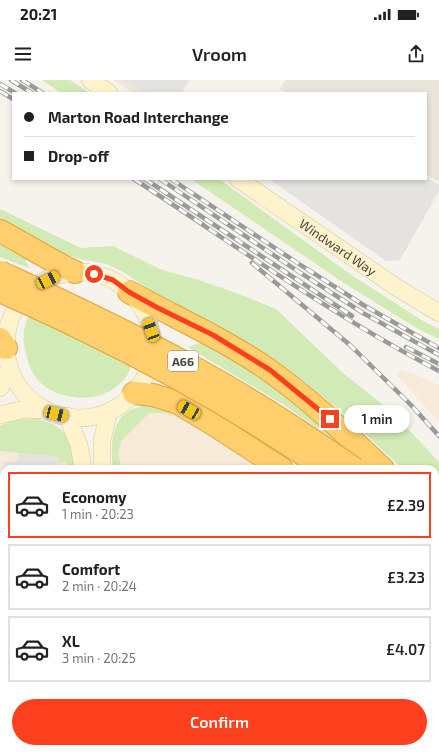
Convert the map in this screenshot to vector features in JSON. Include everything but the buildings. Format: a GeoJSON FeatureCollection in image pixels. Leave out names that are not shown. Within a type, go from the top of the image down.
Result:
{"type":"FeatureCollection","features":[{"type":"Feature","properties":{"kind":"highway"},"geometry":{"type":"LineString","coordinates":[[0,231],[55,263],[75,272]]}},
{"type":"Feature","properties":{"kind":"highway","name":"A66"},"geometry":{"type":"LineString","coordinates":[[0,272],[83,311],[186,363],[264,408],[349,465]]}},
{"type":"Feature","properties":{"kind":"highway","name":"A66"},"geometry":{"type":"LineString","coordinates":[[0,291],[80,327],[151,364],[236,411],[319,465]]}},
{"type":"Feature","properties":{"kind":"highway"},"geometry":{"type":"LineString","coordinates":[[129,292],[213,335],[270,370],[341,428],[379,465]]}},
{"type":"Feature","properties":{"kind":"highway"},"geometry":{"type":"LineString","coordinates":[[134,393],[152,395],[176,402],[276,465]]}},
{"type":"Feature","properties":{"kind":"street"},"geometry":{"type":"LineString","coordinates":[[90,80],[108,92]]}},
{"type":"Feature","properties":{"kind":"street","name":"Windward Way"},"geometry":{"type":"LineString","coordinates":[[239,180],[396,287],[439,313]]}},
{"type":"Feature","properties":{"kind":"street"},"geometry":{"type":"LineString","coordinates":[[0,388],[8,329],[14,312],[25,296],[39,284],[56,276],[75,272],[94,274],[113,280],[129,292],[143,309],[151,330],[152,353],[146,374],[134,393],[122,404],[109,411],[88,417],[56,414],[46,410],[31,399],[18,385],[5,352]]}},
{"type":"Feature","properties":{"kind":"street"},"geometry":{"type":"LineString","coordinates":[[0,415],[25,409],[46,410]]}},
{"type":"Feature","properties":{"kind":"street"},"geometry":{"type":"LineString","coordinates":[[102,465],[102,441],[109,411]]}},
{"type":"Feature","properties":{"kind":"street"},"geometry":{"type":"LineString","coordinates":[[67,416],[79,445],[82,465]]}},
{"type":"Feature","properties":{"kind":"shaded area"},"geometry":{"type":"Polygon","coordinates":[[[113,80],[190,80],[183,92],[131,92],[113,80]]]}},
{"type":"Feature","properties":{"kind":"shaded area"},"geometry":{"type":"Polygon","coordinates":[[[123,80],[189,80],[182,92],[141,92],[123,80]]]}},
{"type":"Feature","properties":{"kind":"shaded area"},"geometry":{"type":"Polygon","coordinates":[[[286,80],[439,80],[439,182],[427,176],[427,92],[285,92],[280,89],[286,80]]]}},
{"type":"Feature","properties":{"kind":"shaded area"},"geometry":{"type":"Polygon","coordinates":[[[427,178],[439,185],[439,191],[400,260],[386,261],[270,180],[427,180],[427,178]]]}},
{"type":"Feature","properties":{"kind":"shaded area"},"geometry":{"type":"Polygon","coordinates":[[[401,369],[439,385],[439,422],[397,375],[401,369]]]}},
{"type":"Feature","properties":{"kind":"shaded area"},"geometry":{"type":"Polygon","coordinates":[[[168,406],[260,465],[113,465],[112,441],[114,434],[120,420],[130,411],[168,406]]]}},
{"type":"Feature","properties":{"kind":"shaded area"},"geometry":{"type":"Polygon","coordinates":[[[35,418],[60,428],[74,465],[0,465],[0,424],[22,419],[35,418]]]}},
{"type":"Feature","properties":{"kind":"shaded area"},"geometry":{"type":"Polygon","coordinates":[[[18,453],[59,457],[59,465],[3,465],[4,461],[16,462],[18,453]]]}},
{"type":"Feature","properties":{"kind":"green space"},"geometry":{"type":"Polygon","coordinates":[[[42,80],[70,80],[88,92],[60,92],[42,80]]]}},
{"type":"Feature","properties":{"kind":"green space"},"geometry":{"type":"Polygon","coordinates":[[[192,180],[220,180],[350,274],[423,321],[439,329],[439,339],[418,329],[344,283],[192,180]]]}},
{"type":"Feature","properties":{"kind":"green space"},"geometry":{"type":"Polygon","coordinates":[[[0,209],[81,248],[113,246],[162,270],[196,279],[276,309],[342,372],[394,414],[439,462],[439,465],[399,465],[348,418],[305,382],[274,360],[157,295],[125,273],[107,264],[80,259],[56,251],[0,223],[0,209]]]}},
{"type":"Feature","properties":{"kind":"green space"},"geometry":{"type":"Polygon","coordinates":[[[0,235],[21,249],[29,268],[0,257],[0,235]]]}},
{"type":"Feature","properties":{"kind":"green space"},"geometry":{"type":"Polygon","coordinates":[[[30,312],[131,361],[130,369],[125,378],[120,384],[107,393],[91,397],[74,397],[56,393],[49,389],[37,378],[28,363],[24,342],[24,332],[30,312]]]}},
{"type":"Feature","properties":{"kind":"green space"},"geometry":{"type":"Polygon","coordinates":[[[209,340],[287,389],[345,448],[287,407],[188,347],[209,340]]]}},
{"type":"Feature","properties":{"kind":"green space"},"geometry":{"type":"Polygon","coordinates":[[[147,405],[168,406],[172,416],[166,413],[149,413],[121,441],[118,454],[121,465],[113,465],[112,445],[115,429],[123,416],[133,409],[147,405]]]}},
{"type":"Feature","properties":{"kind":"green space"},"geometry":{"type":"Polygon","coordinates":[[[35,418],[59,428],[70,447],[75,465],[67,465],[66,461],[58,463],[59,457],[0,451],[0,426],[22,419],[35,418]]]}},
{"type":"Feature","properties":{"kind":"railway"},"geometry":{"type":"LineString","coordinates":[[11,80],[30,92]]}},
{"type":"Feature","properties":{"kind":"railway"},"geometry":{"type":"LineString","coordinates":[[22,80],[41,92]]}},
{"type":"Feature","properties":{"kind":"railway"},"geometry":{"type":"LineString","coordinates":[[0,84],[13,92]]}},
{"type":"Feature","properties":{"kind":"railway"},"geometry":{"type":"LineString","coordinates":[[0,91],[12,98]]}},
{"type":"Feature","properties":{"kind":"railway"},"geometry":{"type":"LineString","coordinates":[[136,180],[361,327],[439,371]]}},
{"type":"Feature","properties":{"kind":"railway"},"geometry":{"type":"LineString","coordinates":[[147,180],[352,316]]}},
{"type":"Feature","properties":{"kind":"railway"},"geometry":{"type":"LineString","coordinates":[[161,180],[363,313],[439,355]]}},
{"type":"Feature","properties":{"kind":"railway"},"geometry":{"type":"LineString","coordinates":[[173,180],[365,306],[439,348]]}},
{"type":"Feature","properties":{"kind":"railway"},"geometry":{"type":"LineString","coordinates":[[252,263],[350,345],[411,405],[439,436]]}},
{"type":"Feature","properties":{"kind":"railway"},"geometry":{"type":"LineString","coordinates":[[406,347],[439,364]]}},
{"type":"Feature","properties":{"kind":"route"},"geometry":{"type":"LineString","coordinates":[[94,274],[113,280],[129,292],[213,335],[270,370],[330,419]]}}]}
